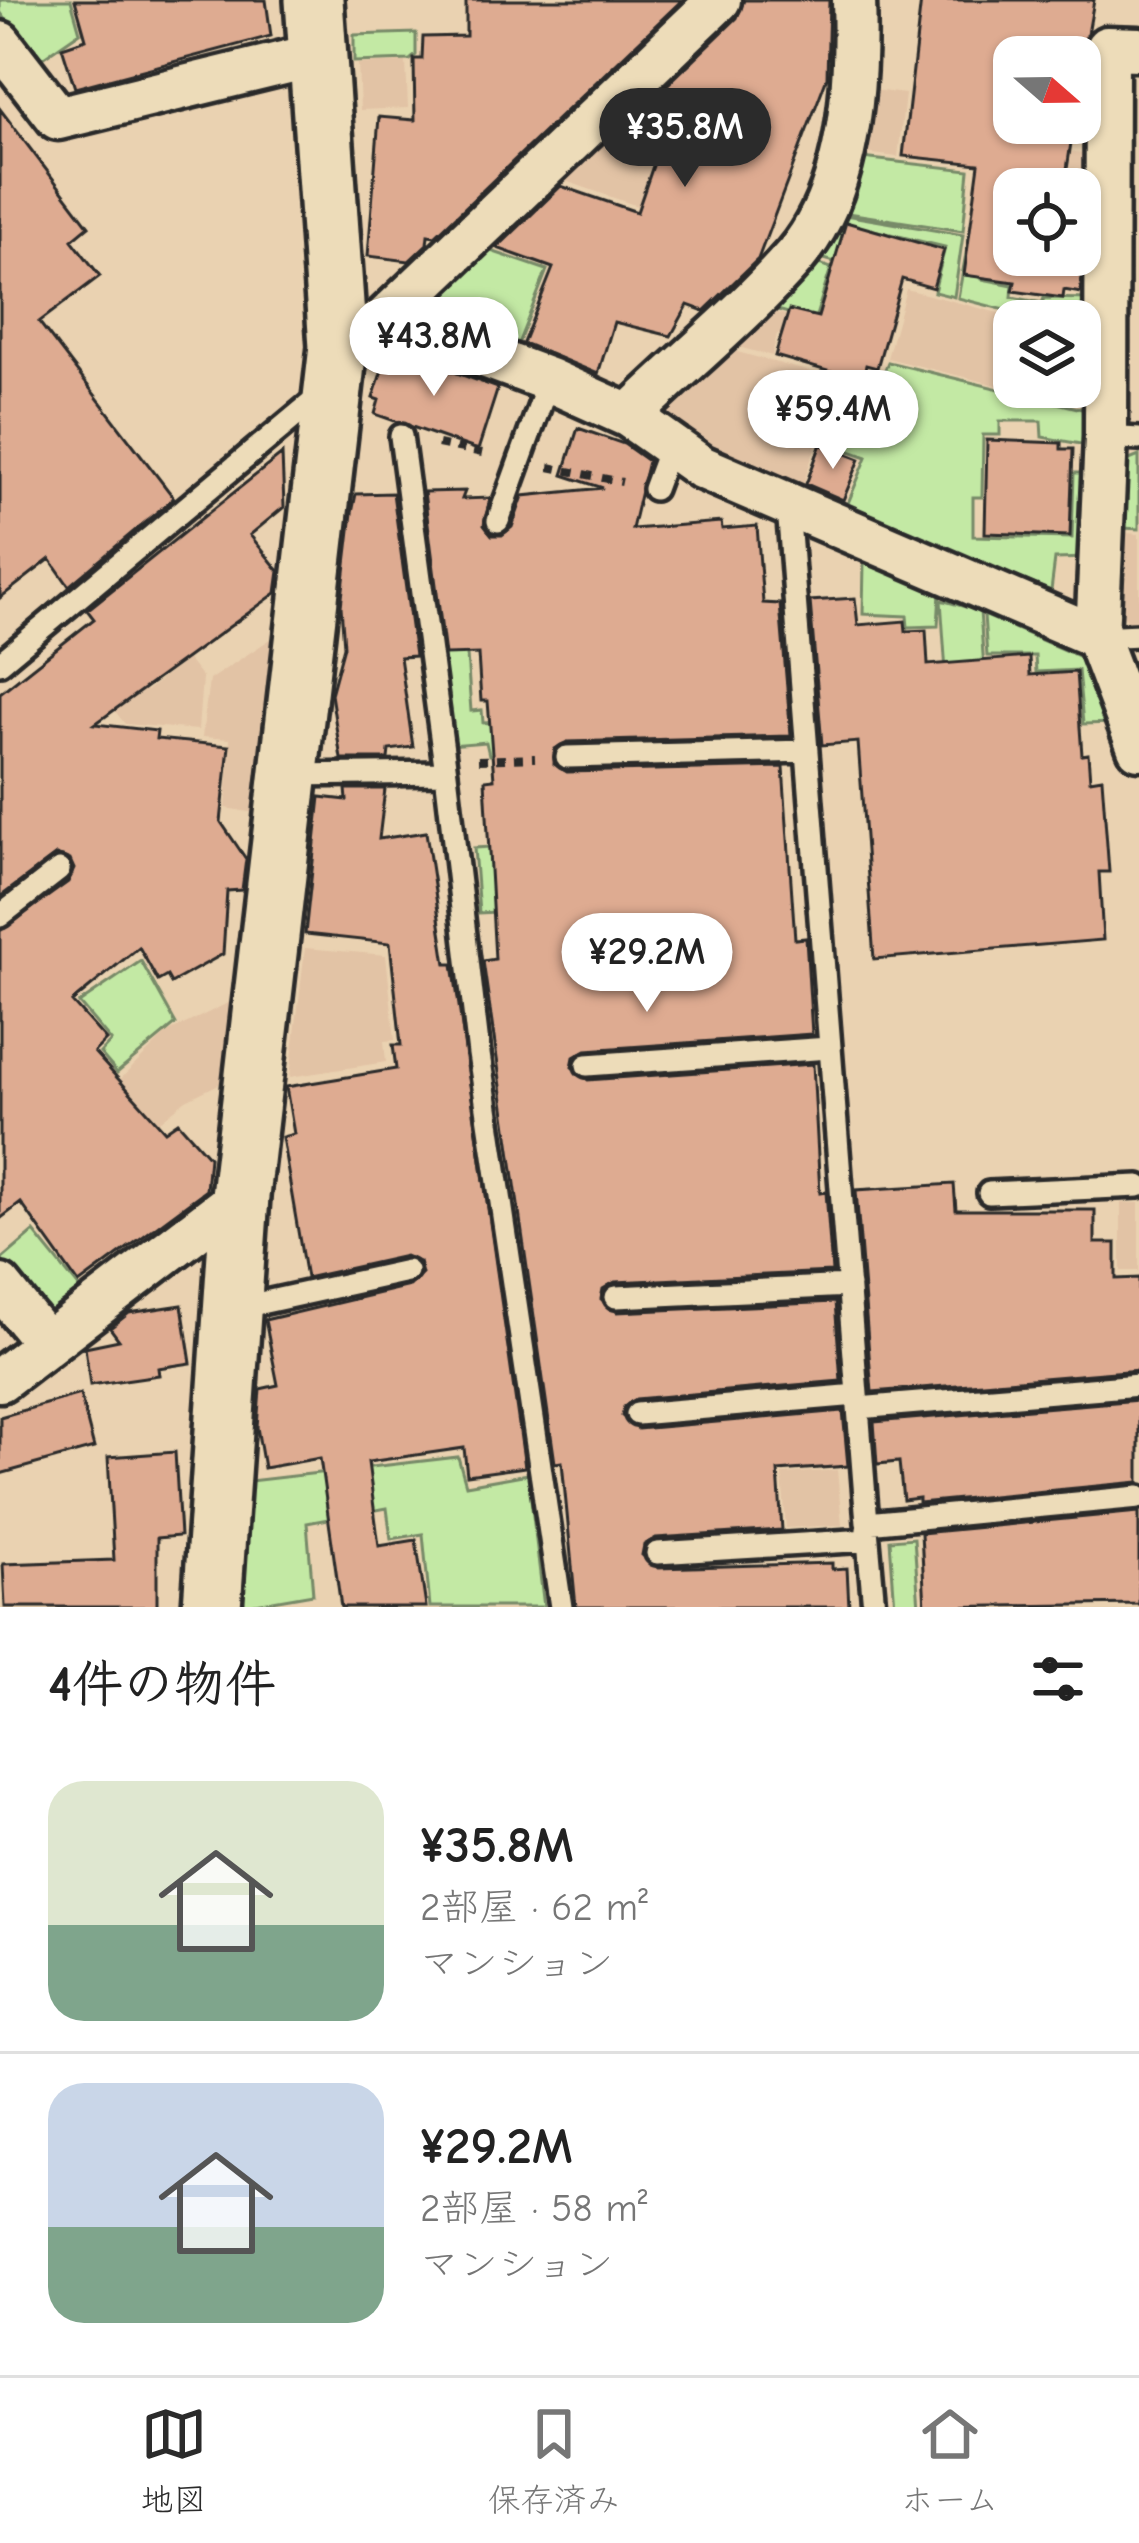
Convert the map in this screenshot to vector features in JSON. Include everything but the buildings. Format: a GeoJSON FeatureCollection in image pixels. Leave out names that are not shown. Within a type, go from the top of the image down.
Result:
{"type":"FeatureCollection","features":[{"type":"Feature","properties":{"kind":"street"},"geometry":{"type":"LineString","coordinates":[[353,349],[719,0]]}},
{"type":"Feature","properties":{"kind":"street"},"geometry":{"type":"LineString","coordinates":[[629,416],[798,253],[838,173],[856,75],[854,0]]}},
{"type":"Feature","properties":{"kind":"street"},"geometry":{"type":"LineString","coordinates":[[0,43],[58,118],[317,27],[353,349],[290,775],[240,1196],[212,1607]]}},
{"type":"Feature","properties":{"kind":"street"},"geometry":{"type":"LineString","coordinates":[[1139,49],[1107,48],[1122,438],[1118,636],[1139,748]]}},
{"type":"Feature","properties":{"kind":"street"},"geometry":{"type":"LineString","coordinates":[[353,349],[549,380],[629,416],[701,467],[788,507],[1118,636]]}},
{"type":"Feature","properties":{"kind":"street"},"geometry":{"type":"LineString","coordinates":[[0,1380],[240,1196]]}},
{"type":"Feature","properties":{"kind":"street"},"geometry":{"type":"LineString","coordinates":[[0,1286],[46,1342]]}},
{"type":"Feature","properties":{"kind":"lane"},"geometry":{"type":"LineString","coordinates":[[0,663],[353,349]]}},
{"type":"Feature","properties":{"kind":"lane"},"geometry":{"type":"LineString","coordinates":[[498,521],[516,460],[549,380]]}},
{"type":"Feature","properties":{"kind":"lane"},"geometry":{"type":"LineString","coordinates":[[401,436],[479,1054],[561,1607]]}},
{"type":"Feature","properties":{"kind":"lane"},"geometry":{"type":"LineString","coordinates":[[655,489],[671,442]]}},
{"type":"Feature","properties":{"kind":"lane"},"geometry":{"type":"LineString","coordinates":[[788,507],[874,1607]]}},
{"type":"Feature","properties":{"kind":"lane"},"geometry":{"type":"LineString","coordinates":[[567,757],[807,751]]}},
{"type":"Feature","properties":{"kind":"lane"},"geometry":{"type":"LineString","coordinates":[[290,775],[445,767]]}},
{"type":"Feature","properties":{"kind":"lane"},"geometry":{"type":"LineString","coordinates":[[0,916],[59,870]]}},
{"type":"Feature","properties":{"kind":"lane"},"geometry":{"type":"LineString","coordinates":[[587,1065],[830,1048]]}},
{"type":"Feature","properties":{"kind":"lane"},"geometry":{"type":"LineString","coordinates":[[988,1193],[1139,1186]]}},
{"type":"Feature","properties":{"kind":"lane"},"geometry":{"type":"LineString","coordinates":[[234,1309],[407,1271]]}},
{"type":"Feature","properties":{"kind":"lane"},"geometry":{"type":"LineString","coordinates":[[616,1297],[849,1286]]}},
{"type":"Feature","properties":{"kind":"lane"},"geometry":{"type":"LineString","coordinates":[[638,1414],[1139,1384]]}},
{"type":"Feature","properties":{"kind":"lane"},"geometry":{"type":"LineString","coordinates":[[657,1553],[1139,1497]]}},
{"type":"Feature","properties":{"kind":"path"},"geometry":{"type":"LineString","coordinates":[[445,767],[567,757]]}},
{"type":"Feature","properties":{"kind":"shaded area"},"geometry":{"type":"Polygon","coordinates":[[[697,52],[703,60],[665,95],[699,134],[624,123],[697,52]]]}},
{"type":"Feature","properties":{"kind":"shaded area"},"geometry":{"type":"Polygon","coordinates":[[[406,62],[408,108],[360,110],[358,64],[406,62]]]}},
{"type":"Feature","properties":{"kind":"shaded area"},"geometry":{"type":"Polygon","coordinates":[[[873,90],[905,94],[898,157],[865,153],[873,90]]]}},
{"type":"Feature","properties":{"kind":"shaded area"},"geometry":{"type":"Polygon","coordinates":[[[617,126],[657,140],[640,207],[560,179],[617,126]]]}},
{"type":"Feature","properties":{"kind":"shaded area"},"geometry":{"type":"Polygon","coordinates":[[[1064,151],[1091,154],[1091,168],[1061,168],[1064,151]]]}},
{"type":"Feature","properties":{"kind":"shaded area"},"geometry":{"type":"Polygon","coordinates":[[[906,289],[993,312],[993,384],[887,358],[906,289]]]}},
{"type":"Feature","properties":{"kind":"shaded area"},"geometry":{"type":"Polygon","coordinates":[[[766,310],[807,321],[803,340],[777,334],[772,356],[727,344],[766,310]]]}},
{"type":"Feature","properties":{"kind":"shaded area"},"geometry":{"type":"Polygon","coordinates":[[[726,349],[829,377],[803,439],[816,445],[801,491],[666,425],[662,405],[726,349]]]}},
{"type":"Feature","properties":{"kind":"shaded area"},"geometry":{"type":"Polygon","coordinates":[[[1123,533],[1139,534],[1139,620],[1128,621],[1118,607],[1123,533]]]}},
{"type":"Feature","properties":{"kind":"shaded area"},"geometry":{"type":"Polygon","coordinates":[[[281,632],[260,814],[226,808],[230,739],[202,737],[209,680],[281,632]]]}},
{"type":"Feature","properties":{"kind":"shaded area"},"geometry":{"type":"Polygon","coordinates":[[[187,659],[202,678],[198,730],[125,724],[104,697],[132,675],[146,691],[187,659]]]}},
{"type":"Feature","properties":{"kind":"shaded area"},"geometry":{"type":"Polygon","coordinates":[[[305,948],[386,955],[395,1040],[384,1041],[386,1062],[290,1077],[305,948]]]}},
{"type":"Feature","properties":{"kind":"shaded area"},"geometry":{"type":"Polygon","coordinates":[[[238,998],[225,1081],[186,1100],[99,1170],[69,1130],[167,1033],[238,998]]]}},
{"type":"Feature","properties":{"kind":"shaded area"},"geometry":{"type":"Polygon","coordinates":[[[1121,1203],[1139,1203],[1139,1271],[1121,1271],[1121,1203]]]}},
{"type":"Feature","properties":{"kind":"shaded area"},"geometry":{"type":"Polygon","coordinates":[[[837,1470],[842,1525],[786,1528],[782,1474],[837,1470]]]}},
{"type":"Feature","properties":{"kind":"green space"},"geometry":{"type":"Polygon","coordinates":[[[0,0],[71,0],[80,32],[38,61],[0,12],[0,0]]]}},
{"type":"Feature","properties":{"kind":"green space"},"geometry":{"type":"Polygon","coordinates":[[[416,33],[416,55],[410,60],[354,62],[354,35],[416,33]]]}},
{"type":"Feature","properties":{"kind":"green space"},"geometry":{"type":"Polygon","coordinates":[[[862,158],[969,170],[963,231],[841,212],[862,158]]]}},
{"type":"Feature","properties":{"kind":"green space"},"geometry":{"type":"Polygon","coordinates":[[[839,214],[963,235],[954,297],[934,292],[945,247],[874,230],[862,270],[814,256],[839,214]]]}},
{"type":"Feature","properties":{"kind":"green space"},"geometry":{"type":"Polygon","coordinates":[[[969,237],[986,238],[982,279],[1013,285],[1012,297],[1027,300],[993,300],[993,307],[958,298],[969,237]]]}},
{"type":"Feature","properties":{"kind":"green space"},"geometry":{"type":"Polygon","coordinates":[[[491,251],[547,270],[516,349],[431,320],[430,309],[491,251]]]}},
{"type":"Feature","properties":{"kind":"green space"},"geometry":{"type":"Polygon","coordinates":[[[810,261],[831,268],[816,316],[809,319],[767,307],[810,261]]]}},
{"type":"Feature","properties":{"kind":"green space"},"geometry":{"type":"Polygon","coordinates":[[[888,362],[993,387],[993,408],[1090,411],[1089,558],[1055,559],[1051,591],[846,508],[867,457],[807,436],[832,380],[877,389],[888,362]],[[1000,421],[1000,435],[983,435],[982,497],[973,497],[973,536],[1072,538],[1074,473],[1086,473],[1086,445],[1042,437],[1041,421],[1000,421]]]}},
{"type":"Feature","properties":{"kind":"green space"},"geometry":{"type":"Polygon","coordinates":[[[1139,456],[1139,529],[1123,528],[1122,463],[1139,456]]]}},
{"type":"Feature","properties":{"kind":"green space"},"geometry":{"type":"Polygon","coordinates":[[[864,563],[940,592],[938,626],[908,627],[907,616],[863,614],[864,563]]]}},
{"type":"Feature","properties":{"kind":"green space"},"geometry":{"type":"Polygon","coordinates":[[[941,600],[980,611],[984,670],[946,672],[941,600]]]}},
{"type":"Feature","properties":{"kind":"green space"},"geometry":{"type":"Polygon","coordinates":[[[984,615],[1085,659],[1114,723],[1083,724],[1078,670],[1036,672],[1035,656],[987,656],[984,615]]]}},
{"type":"Feature","properties":{"kind":"green space"},"geometry":{"type":"Polygon","coordinates":[[[465,627],[471,711],[482,710],[483,723],[550,719],[553,751],[489,755],[486,742],[450,745],[442,629],[465,627]]]}},
{"type":"Feature","properties":{"kind":"green space"},"geometry":{"type":"Polygon","coordinates":[[[491,847],[496,912],[479,913],[474,848],[491,847]]]}},
{"type":"Feature","properties":{"kind":"green space"},"geometry":{"type":"Polygon","coordinates":[[[141,961],[176,1024],[117,1073],[100,1053],[111,1041],[79,1003],[141,961]]]}},
{"type":"Feature","properties":{"kind":"green space"},"geometry":{"type":"Polygon","coordinates":[[[34,1232],[81,1290],[55,1311],[37,1312],[0,1267],[0,1261],[34,1232]]]}},
{"type":"Feature","properties":{"kind":"green space"},"geometry":{"type":"Polygon","coordinates":[[[458,1457],[466,1485],[528,1474],[544,1607],[430,1607],[423,1534],[391,1539],[387,1508],[307,1523],[313,1594],[238,1607],[240,1482],[458,1457]]]}},
{"type":"Feature","properties":{"kind":"green space"},"geometry":{"type":"Polygon","coordinates":[[[914,1538],[919,1607],[895,1607],[890,1540],[914,1538]]]}}]}
